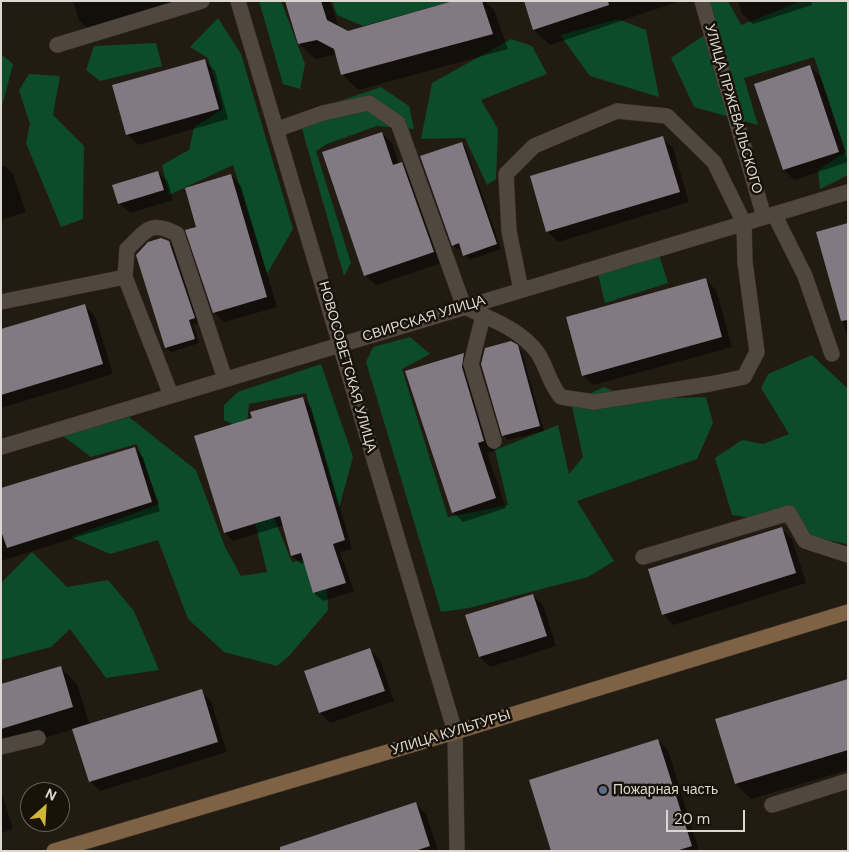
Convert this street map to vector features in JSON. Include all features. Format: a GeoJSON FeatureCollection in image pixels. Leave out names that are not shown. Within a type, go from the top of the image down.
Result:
{"type":"FeatureCollection","features":[{"type":"Feature","properties":{"kind":"main road","name":"УЛИЦА КУЛЬТУРЫ"},"geometry":{"type":"LineString","coordinates":[[54,851],[455,732],[848,612]]}},
{"type":"Feature","properties":{"kind":"street"},"geometry":{"type":"LineString","coordinates":[[57,44],[202,1]]}},
{"type":"Feature","properties":{"kind":"street","name":"НОВОСОВЕТСКАЯ УЛИЦА"},"geometry":{"type":"LineString","coordinates":[[238,1],[278,129],[455,732],[457,851]]}},
{"type":"Feature","properties":{"kind":"street","name":"УЛИЦА ПРЖЕВАЛЬСКОГО"},"geometry":{"type":"LineString","coordinates":[[702,1],[769,215],[805,276],[832,354]]}},
{"type":"Feature","properties":{"kind":"street"},"geometry":{"type":"LineString","coordinates":[[278,129],[323,113],[369,102],[398,123],[464,307],[509,328],[537,352],[554,390],[561,397],[594,402],[744,377],[757,352],[745,262],[744,223],[714,162],[667,116],[617,111],[534,146],[506,174],[509,231],[521,290]]}},
{"type":"Feature","properties":{"kind":"street","name":"СВИРСКАЯ УЛИЦА"},"geometry":{"type":"LineString","coordinates":[[1,447],[848,192]]}},
{"type":"Feature","properties":{"kind":"street"},"geometry":{"type":"LineString","coordinates":[[171,396],[125,277],[127,249],[148,230],[162,226],[177,234],[225,379]]}},
{"type":"Feature","properties":{"kind":"street"},"geometry":{"type":"LineString","coordinates":[[1,302],[125,277]]}},
{"type":"Feature","properties":{"kind":"street"},"geometry":{"type":"LineString","coordinates":[[483,316],[471,364],[494,441]]}},
{"type":"Feature","properties":{"kind":"street"},"geometry":{"type":"LineString","coordinates":[[644,557],[789,514],[805,540],[848,555]]}},
{"type":"Feature","properties":{"kind":"street"},"geometry":{"type":"LineString","coordinates":[[1,747],[38,738]]}},
{"type":"Feature","properties":{"kind":"street"},"geometry":{"type":"LineString","coordinates":[[772,806],[848,781]]}},
{"type":"Feature","properties":{"kind":"green space"},"geometry":{"type":"Polygon","coordinates":[[[259,1],[281,1],[305,64],[300,89],[283,84],[259,1]]]}},
{"type":"Feature","properties":{"kind":"green space"},"geometry":{"type":"Polygon","coordinates":[[[332,1],[453,1],[363,26],[337,15],[332,1]]]}},
{"type":"Feature","properties":{"kind":"green space"},"geometry":{"type":"Polygon","coordinates":[[[710,1],[728,1],[741,25],[801,1],[848,1],[848,175],[820,189],[818,170],[846,152],[814,57],[744,78],[758,125],[694,107],[671,58],[717,26],[710,1]]]}},
{"type":"Feature","properties":{"kind":"green space"},"geometry":{"type":"Polygon","coordinates":[[[218,18],[241,54],[293,229],[267,274],[233,165],[169,195],[162,165],[189,150],[194,127],[223,109],[208,58],[190,47],[218,18]]]}},
{"type":"Feature","properties":{"kind":"green space"},"geometry":{"type":"Polygon","coordinates":[[[618,19],[646,30],[659,97],[590,76],[560,35],[618,19]]]}},
{"type":"Feature","properties":{"kind":"green space"},"geometry":{"type":"Polygon","coordinates":[[[511,39],[532,46],[547,74],[481,100],[498,129],[496,179],[487,185],[465,138],[421,139],[432,83],[511,39]]]}},
{"type":"Feature","properties":{"kind":"green space"},"geometry":{"type":"Polygon","coordinates":[[[156,43],[162,66],[100,81],[86,70],[94,46],[156,43]]]}},
{"type":"Feature","properties":{"kind":"green space"},"geometry":{"type":"Polygon","coordinates":[[[1,54],[13,64],[1,110],[1,54]]]}},
{"type":"Feature","properties":{"kind":"green space"},"geometry":{"type":"Polygon","coordinates":[[[29,74],[60,76],[53,115],[84,146],[83,219],[61,227],[26,143],[30,124],[19,90],[29,74]]]}},
{"type":"Feature","properties":{"kind":"green space"},"geometry":{"type":"Polygon","coordinates":[[[381,87],[409,106],[414,129],[377,126],[327,144],[316,151],[351,263],[344,276],[302,129],[322,107],[381,87]]]}},
{"type":"Feature","properties":{"kind":"green space"},"geometry":{"type":"Polygon","coordinates":[[[659,255],[668,283],[605,303],[598,274],[659,255]]]}},
{"type":"Feature","properties":{"kind":"green space"},"geometry":{"type":"Polygon","coordinates":[[[410,337],[430,354],[402,369],[448,517],[508,505],[495,450],[558,425],[569,474],[583,457],[571,402],[604,387],[633,399],[706,397],[713,423],[697,459],[577,501],[614,561],[588,577],[469,608],[441,612],[366,362],[373,347],[410,337]]]}},
{"type":"Feature","properties":{"kind":"green space"},"geometry":{"type":"Polygon","coordinates":[[[812,355],[848,389],[848,543],[846,544],[814,537],[784,523],[732,515],[715,458],[742,440],[763,444],[789,434],[761,388],[768,374],[812,355]]]}},
{"type":"Feature","properties":{"kind":"green space"},"geometry":{"type":"Polygon","coordinates":[[[321,364],[353,457],[339,508],[306,393],[249,404],[247,423],[237,426],[224,420],[224,405],[238,392],[321,364]]]}},
{"type":"Feature","properties":{"kind":"green space"},"geometry":{"type":"Polygon","coordinates":[[[129,417],[196,470],[225,547],[241,576],[267,572],[248,494],[263,491],[292,562],[326,556],[328,610],[290,655],[277,666],[224,652],[188,619],[158,540],[110,554],[71,537],[159,504],[137,444],[91,457],[63,436],[129,417]]]}},
{"type":"Feature","properties":{"kind":"green space"},"geometry":{"type":"Polygon","coordinates":[[[32,552],[67,587],[108,580],[134,611],[159,670],[106,678],[70,629],[51,647],[1,660],[1,583],[32,552]]]}},
{"type":"Feature","properties":{"kind":"building"},"geometry":{"type":"Polygon","coordinates":[[[285,1],[321,1],[327,20],[348,31],[453,1],[482,1],[493,34],[341,75],[334,49],[317,40],[298,44],[285,1]]]}},
{"type":"Feature","properties":{"kind":"building"},"geometry":{"type":"Polygon","coordinates":[[[524,1],[608,1],[609,5],[533,30],[524,1]]]}},
{"type":"Feature","properties":{"kind":"building"},"geometry":{"type":"Polygon","coordinates":[[[205,59],[219,109],[126,135],[112,85],[205,59]]]}},
{"type":"Feature","properties":{"kind":"building"},"geometry":{"type":"Polygon","coordinates":[[[810,65],[839,152],[783,170],[754,84],[810,65]]]}},
{"type":"Feature","properties":{"kind":"building"},"geometry":{"type":"Polygon","coordinates":[[[382,132],[393,165],[402,162],[434,252],[364,276],[322,152],[382,132]]]}},
{"type":"Feature","properties":{"kind":"building"},"geometry":{"type":"Polygon","coordinates":[[[663,136],[680,192],[546,232],[530,176],[663,136]]]}},
{"type":"Feature","properties":{"kind":"building"},"geometry":{"type":"Polygon","coordinates":[[[462,142],[497,244],[463,256],[459,243],[452,246],[420,156],[462,142]]]}},
{"type":"Feature","properties":{"kind":"building"},"geometry":{"type":"Polygon","coordinates":[[[158,171],[164,190],[118,204],[112,185],[158,171]]]}},
{"type":"Feature","properties":{"kind":"building"},"geometry":{"type":"Polygon","coordinates":[[[231,174],[267,297],[213,313],[185,230],[196,227],[185,188],[231,174]]]}},
{"type":"Feature","properties":{"kind":"building"},"geometry":{"type":"Polygon","coordinates":[[[848,223],[848,320],[841,321],[816,232],[848,223]]]}},
{"type":"Feature","properties":{"kind":"building"},"geometry":{"type":"Polygon","coordinates":[[[161,238],[169,241],[195,318],[189,320],[195,339],[165,348],[136,255],[148,242],[161,238]]]}},
{"type":"Feature","properties":{"kind":"building"},"geometry":{"type":"Polygon","coordinates":[[[706,278],[722,337],[582,376],[566,317],[706,278]]]}},
{"type":"Feature","properties":{"kind":"building"},"geometry":{"type":"Polygon","coordinates":[[[85,304],[103,364],[1,395],[1,329],[85,304]]]}},
{"type":"Feature","properties":{"kind":"building"},"geometry":{"type":"Polygon","coordinates":[[[511,341],[518,345],[540,426],[502,436],[481,364],[485,348],[511,341]]]}},
{"type":"Feature","properties":{"kind":"building"},"geometry":{"type":"Polygon","coordinates":[[[464,353],[462,367],[484,441],[478,443],[496,498],[452,513],[405,371],[464,353]]]}},
{"type":"Feature","properties":{"kind":"building"},"geometry":{"type":"Polygon","coordinates":[[[303,397],[345,540],[333,544],[346,583],[313,593],[301,553],[291,556],[280,516],[224,533],[194,436],[252,418],[250,412],[303,397]]]}},
{"type":"Feature","properties":{"kind":"building"},"geometry":{"type":"Polygon","coordinates":[[[135,447],[152,502],[7,548],[1,531],[1,488],[135,447]]]}},
{"type":"Feature","properties":{"kind":"building"},"geometry":{"type":"Polygon","coordinates":[[[782,527],[796,573],[662,615],[648,569],[782,527]]]}},
{"type":"Feature","properties":{"kind":"building"},"geometry":{"type":"Polygon","coordinates":[[[533,594],[547,636],[479,657],[465,615],[533,594]]]}},
{"type":"Feature","properties":{"kind":"building"},"geometry":{"type":"Polygon","coordinates":[[[370,648],[385,691],[319,713],[304,671],[370,648]]]}},
{"type":"Feature","properties":{"kind":"building"},"geometry":{"type":"Polygon","coordinates":[[[61,666],[73,707],[1,729],[1,684],[61,666]]]}},
{"type":"Feature","properties":{"kind":"building"},"geometry":{"type":"Polygon","coordinates":[[[848,679],[848,750],[735,784],[715,719],[848,679]]]}},
{"type":"Feature","properties":{"kind":"building"},"geometry":{"type":"Polygon","coordinates":[[[202,689],[218,742],[89,782],[72,729],[202,689]]]}},
{"type":"Feature","properties":{"kind":"building","name":"Пожарная часть"},"geometry":{"type":"Polygon","coordinates":[[[658,739],[692,846],[676,851],[551,851],[529,780],[658,739]]]}},
{"type":"Feature","properties":{"kind":"building"},"geometry":{"type":"Polygon","coordinates":[[[416,802],[430,846],[415,851],[280,851],[280,847],[416,802]]]}},
{"type":"Feature","properties":{"kind":"place","name":"Пожарная часть"},"geometry":{"type":"Point","coordinates":[603,790]}}]}
